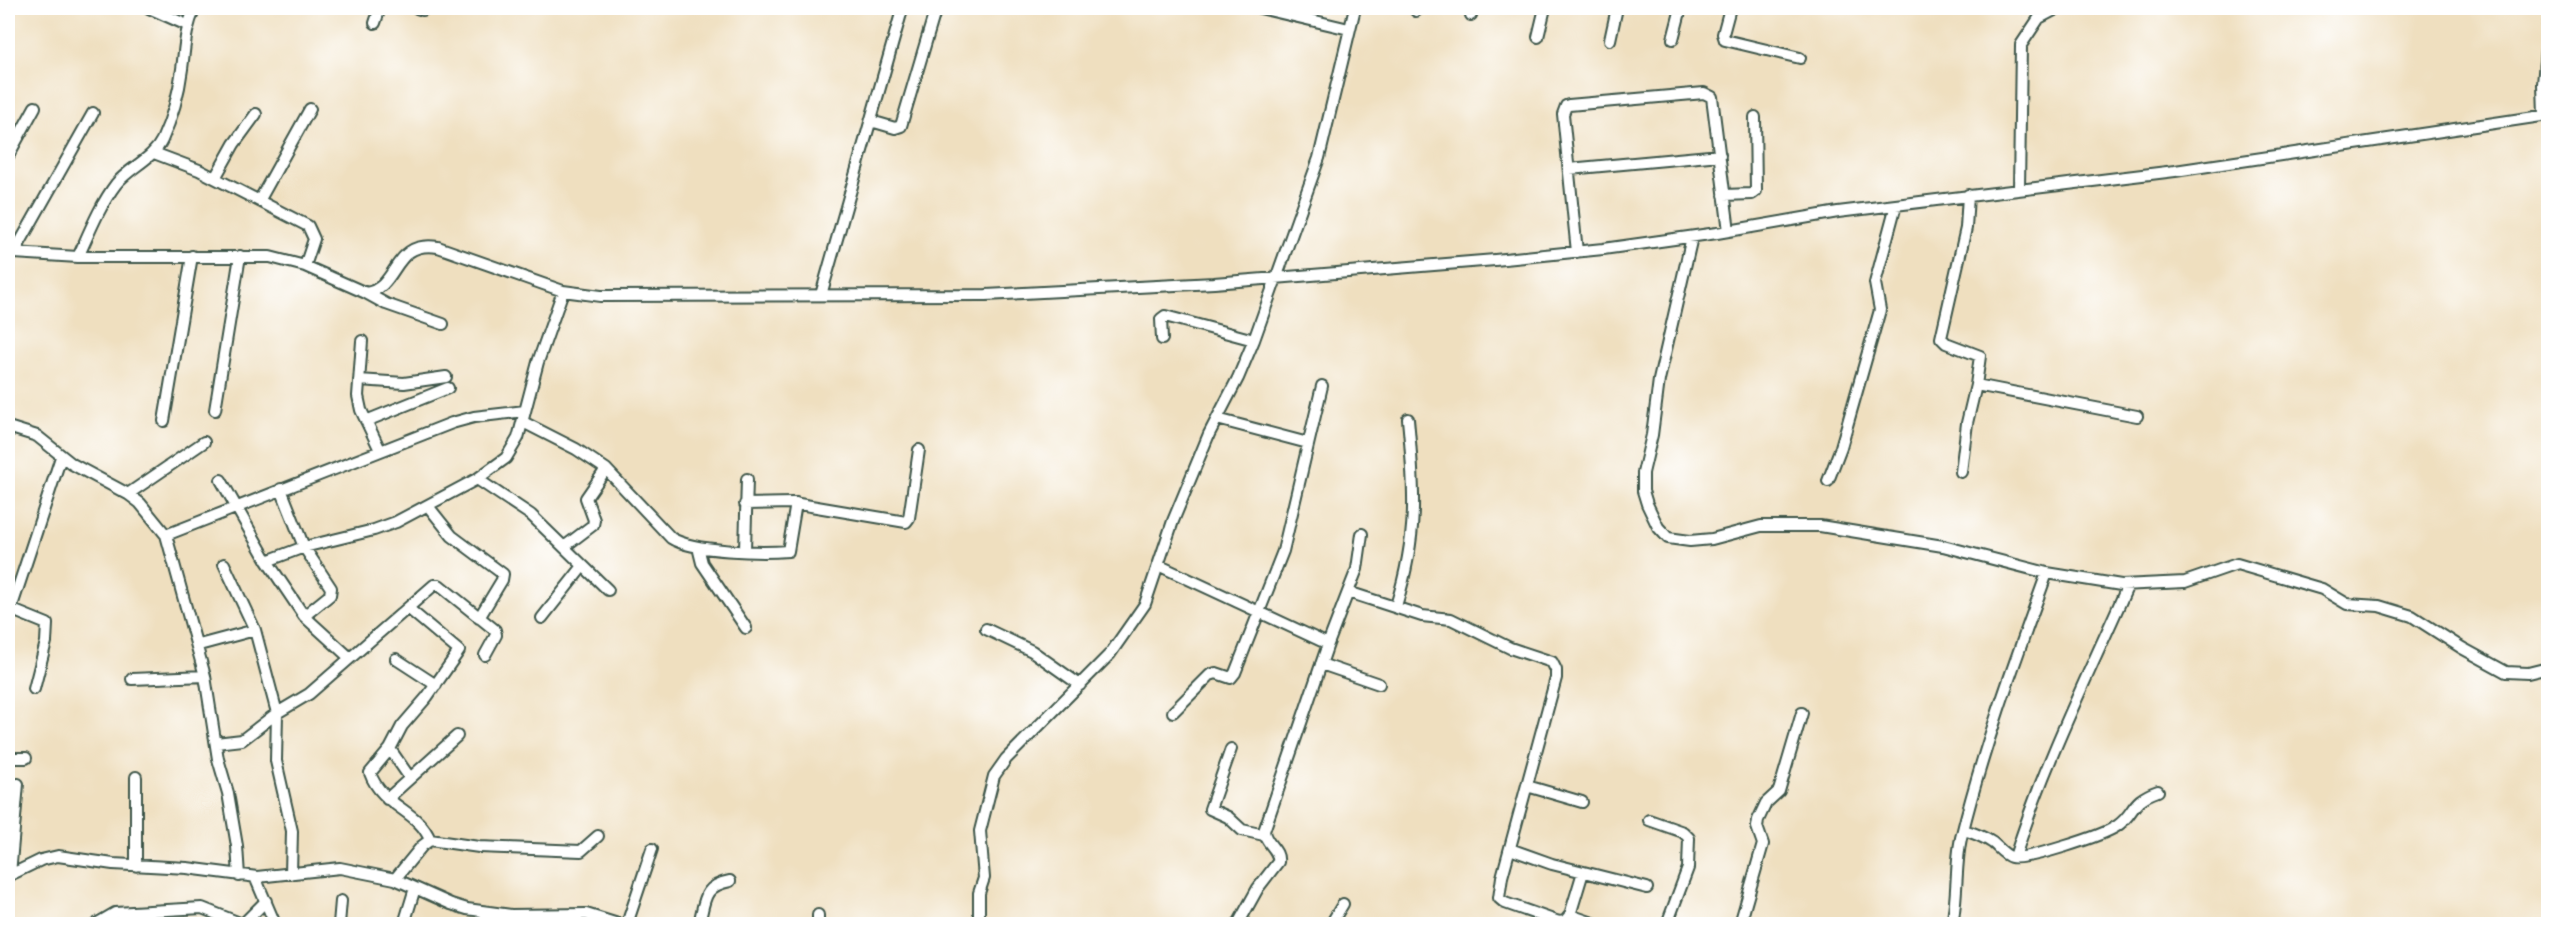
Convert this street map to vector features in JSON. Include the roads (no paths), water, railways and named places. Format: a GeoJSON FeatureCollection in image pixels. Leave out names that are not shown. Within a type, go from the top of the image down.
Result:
{"type":"FeatureCollection","features":[{"type":"Feature","properties":{"kind":"street"},"geometry":{"type":"LineString","coordinates":[[148,8],[187,25]]}},
{"type":"Feature","properties":{"kind":"street"},"geometry":{"type":"LineString","coordinates":[[78,257],[115,186],[127,172],[154,153],[168,123],[178,93],[187,25],[195,8]]}},
{"type":"Feature","properties":{"kind":"street"},"geometry":{"type":"LineString","coordinates":[[375,23],[380,8]]}},
{"type":"Feature","properties":{"kind":"street"},"geometry":{"type":"LineString","coordinates":[[871,121],[895,128],[901,126],[936,8]]}},
{"type":"Feature","properties":{"kind":"street"},"geometry":{"type":"LineString","coordinates":[[1260,8],[1349,29]]}},
{"type":"Feature","properties":{"kind":"street"},"geometry":{"type":"LineString","coordinates":[[979,924],[983,882],[980,831],[994,776],[1006,759],[1080,685],[1129,630],[1145,604],[1173,521],[1254,340],[1319,159],[1355,8]]}},
{"type":"Feature","properties":{"kind":"street"},"geometry":{"type":"LineString","coordinates":[[1538,37],[1545,8]]}},
{"type":"Feature","properties":{"kind":"street"},"geometry":{"type":"LineString","coordinates":[[1610,40],[1617,8]]}},
{"type":"Feature","properties":{"kind":"street"},"geometry":{"type":"LineString","coordinates":[[1673,39],[1681,8]]}},
{"type":"Feature","properties":{"kind":"street"},"geometry":{"type":"LineString","coordinates":[[1730,8],[1723,34],[1725,39],[1800,58]]}},
{"type":"Feature","properties":{"kind":"street"},"geometry":{"type":"LineString","coordinates":[[2019,189],[2021,45],[2039,18],[2058,8]]}},
{"type":"Feature","properties":{"kind":"street"},"geometry":{"type":"LineString","coordinates":[[821,295],[902,10]]}},
{"type":"Feature","properties":{"kind":"street"},"geometry":{"type":"LineString","coordinates":[[366,293],[380,286],[414,247],[425,245],[438,247],[563,291],[657,297],[986,295],[1276,279],[1577,252],[1968,195],[2184,169],[2546,115],[2543,84],[2548,25]]}},
{"type":"Feature","properties":{"kind":"street"},"geometry":{"type":"LineString","coordinates":[[1577,252],[1563,114],[1566,106],[1709,95],[1713,100],[1729,231]]}},
{"type":"Feature","properties":{"kind":"street"},"geometry":{"type":"LineString","coordinates":[[8,156],[35,107]]}},
{"type":"Feature","properties":{"kind":"street"},"geometry":{"type":"LineString","coordinates":[[259,201],[310,109]]}},
{"type":"Feature","properties":{"kind":"street"},"geometry":{"type":"LineString","coordinates":[[93,113],[11,255],[270,257],[305,266],[386,304],[443,324]]}},
{"type":"Feature","properties":{"kind":"street"},"geometry":{"type":"LineString","coordinates":[[215,178],[234,144],[256,114]]}},
{"type":"Feature","properties":{"kind":"street"},"geometry":{"type":"LineString","coordinates":[[1724,195],[1752,194],[1756,191],[1755,117]]}},
{"type":"Feature","properties":{"kind":"street"},"geometry":{"type":"LineString","coordinates":[[154,153],[215,178],[308,226],[313,233],[312,248],[305,266]]}},
{"type":"Feature","properties":{"kind":"street"},"geometry":{"type":"LineString","coordinates":[[1569,169],[1720,155]]}},
{"type":"Feature","properties":{"kind":"street"},"geometry":{"type":"LineString","coordinates":[[1961,472],[1967,423],[1980,356],[1941,338],[1966,228],[1968,195]]}},
{"type":"Feature","properties":{"kind":"street"},"geometry":{"type":"LineString","coordinates":[[1828,481],[1841,447],[1880,310],[1875,283],[1896,205]]}},
{"type":"Feature","properties":{"kind":"street"},"geometry":{"type":"LineString","coordinates":[[1692,237],[1659,380],[1652,435],[1643,472],[1643,491],[1647,504],[1658,527],[1668,538],[1690,541],[1712,539],[1761,526],[1820,526],[1943,546],[2047,573],[2128,585],[2185,582],[2205,578],[2238,564],[2322,589],[2347,604],[2379,606],[2412,616],[2462,648],[2506,672],[2528,674],[2548,668]]}},
{"type":"Feature","properties":{"kind":"street"},"geometry":{"type":"LineString","coordinates":[[164,422],[192,256]]}},
{"type":"Feature","properties":{"kind":"street"},"geometry":{"type":"LineString","coordinates":[[215,410],[240,256]]}},
{"type":"Feature","properties":{"kind":"street"},"geometry":{"type":"LineString","coordinates":[[267,561],[304,547],[374,530],[428,506],[477,479],[506,458],[513,448],[524,416],[538,362],[563,291]]}},
{"type":"Feature","properties":{"kind":"street"},"geometry":{"type":"LineString","coordinates":[[1162,339],[1161,319],[1165,316],[1187,320],[1254,340]]}},
{"type":"Feature","properties":{"kind":"street"},"geometry":{"type":"LineString","coordinates":[[362,341],[358,396],[366,421],[380,450]]}},
{"type":"Feature","properties":{"kind":"street"},"geometry":{"type":"LineString","coordinates":[[359,380],[447,383],[366,421]]}},
{"type":"Feature","properties":{"kind":"street"},"geometry":{"type":"LineString","coordinates":[[1173,712],[1210,675],[1216,673],[1228,677],[1233,676],[1284,550],[1322,386]]}},
{"type":"Feature","properties":{"kind":"street"},"geometry":{"type":"LineString","coordinates":[[1976,386],[2137,416]]}},
{"type":"Feature","properties":{"kind":"street"},"geometry":{"type":"LineString","coordinates":[[166,535],[380,450],[474,417],[524,416],[606,469],[671,538],[698,547],[788,551],[796,503]]}},
{"type":"Feature","properties":{"kind":"street"},"geometry":{"type":"LineString","coordinates":[[1217,419],[1308,443]]}},
{"type":"Feature","properties":{"kind":"street"},"geometry":{"type":"LineString","coordinates":[[1396,606],[1407,571],[1414,518],[1414,479],[1408,419]]}},
{"type":"Feature","properties":{"kind":"street"},"geometry":{"type":"LineString","coordinates":[[8,427],[38,436],[61,457],[128,494],[140,503],[166,535],[199,645],[216,743],[230,803],[239,876]]}},
{"type":"Feature","properties":{"kind":"street"},"geometry":{"type":"LineString","coordinates":[[128,494],[204,442]]}},
{"type":"Feature","properties":{"kind":"street"},"geometry":{"type":"LineString","coordinates":[[745,504],[796,503],[906,522],[909,518],[919,450]]}},
{"type":"Feature","properties":{"kind":"street"},"geometry":{"type":"LineString","coordinates":[[34,689],[47,624],[9,614],[61,457]]}},
{"type":"Feature","properties":{"kind":"street"},"geometry":{"type":"LineString","coordinates":[[564,547],[593,525],[594,520],[586,498],[606,469]]}},
{"type":"Feature","properties":{"kind":"street"},"geometry":{"type":"LineString","coordinates":[[477,479],[531,515],[608,590]]}},
{"type":"Feature","properties":{"kind":"street"},"geometry":{"type":"LineString","coordinates":[[745,550],[747,479]]}},
{"type":"Feature","properties":{"kind":"street"},"geometry":{"type":"LineString","coordinates":[[222,480],[267,561],[304,616],[350,658]]}},
{"type":"Feature","properties":{"kind":"street"},"geometry":{"type":"LineString","coordinates":[[281,489],[304,547],[331,592],[304,616]]}},
{"type":"Feature","properties":{"kind":"street"},"geometry":{"type":"LineString","coordinates":[[428,506],[452,536],[503,574],[502,580],[479,618]]}},
{"type":"Feature","properties":{"kind":"street"},"geometry":{"type":"LineString","coordinates":[[1264,835],[1321,664],[1357,569],[1362,534]]}},
{"type":"Feature","properties":{"kind":"street"},"geometry":{"type":"LineString","coordinates":[[698,547],[702,563],[746,628]]}},
{"type":"Feature","properties":{"kind":"street"},"geometry":{"type":"LineString","coordinates":[[224,564],[255,630],[277,713],[276,760],[292,831],[291,874]]}},
{"type":"Feature","properties":{"kind":"street"},"geometry":{"type":"LineString","coordinates":[[542,618],[583,566]]}},
{"type":"Feature","properties":{"kind":"street"},"geometry":{"type":"LineString","coordinates":[[1158,566],[1328,644]]}},
{"type":"Feature","properties":{"kind":"street"},"geometry":{"type":"LineString","coordinates":[[1952,924],[1962,834],[1991,729],[2047,573]]}},
{"type":"Feature","properties":{"kind":"street"},"geometry":{"type":"LineString","coordinates":[[216,743],[242,740],[277,713],[309,694],[436,585],[497,633],[484,655]]}},
{"type":"Feature","properties":{"kind":"street"},"geometry":{"type":"LineString","coordinates":[[2015,857],[2048,761],[2128,585]]}},
{"type":"Feature","properties":{"kind":"street"},"geometry":{"type":"LineString","coordinates":[[1348,592],[1422,616],[1457,622],[1493,640],[1548,660],[1555,665],[1556,678],[1500,885],[1501,901],[1559,922],[1565,921],[1583,872]]}},
{"type":"Feature","properties":{"kind":"street"},"geometry":{"type":"LineString","coordinates":[[409,609],[459,651],[436,685],[402,726],[390,749],[370,773],[387,799],[422,824],[430,840]]}},
{"type":"Feature","properties":{"kind":"street"},"geometry":{"type":"LineString","coordinates":[[986,629],[1032,651],[1080,685]]}},
{"type":"Feature","properties":{"kind":"street"},"geometry":{"type":"LineString","coordinates":[[199,645],[255,630]]}},
{"type":"Feature","properties":{"kind":"street"},"geometry":{"type":"LineString","coordinates":[[396,659],[436,685]]}},
{"type":"Feature","properties":{"kind":"street"},"geometry":{"type":"LineString","coordinates":[[1321,664],[1379,684]]}},
{"type":"Feature","properties":{"kind":"street"},"geometry":{"type":"LineString","coordinates":[[132,679],[205,676]]}},
{"type":"Feature","properties":{"kind":"street"},"geometry":{"type":"LineString","coordinates":[[1740,924],[1763,844],[1757,827],[1758,820],[1766,803],[1779,792],[1802,713]]}},
{"type":"Feature","properties":{"kind":"street"},"geometry":{"type":"LineString","coordinates":[[387,799],[457,736]]}},
{"type":"Feature","properties":{"kind":"street"},"geometry":{"type":"LineString","coordinates":[[390,749],[410,778]]}},
{"type":"Feature","properties":{"kind":"street"},"geometry":{"type":"LineString","coordinates":[[1231,749],[1209,807],[1228,816],[1242,830],[1264,835]]}},
{"type":"Feature","properties":{"kind":"street"},"geometry":{"type":"LineString","coordinates":[[8,758],[26,758]]}},
{"type":"Feature","properties":{"kind":"street"},"geometry":{"type":"LineString","coordinates":[[136,777],[136,866]]}},
{"type":"Feature","properties":{"kind":"street"},"geometry":{"type":"LineString","coordinates":[[9,875],[18,784]]}},
{"type":"Feature","properties":{"kind":"street"},"geometry":{"type":"LineString","coordinates":[[1527,786],[1582,802]]}},
{"type":"Feature","properties":{"kind":"street"},"geometry":{"type":"LineString","coordinates":[[1962,834],[1983,837],[2009,856],[2015,857],[2058,849],[2107,831],[2124,820],[2139,800],[2158,791]]}},
{"type":"Feature","properties":{"kind":"street"},"geometry":{"type":"LineString","coordinates":[[1649,820],[1683,832],[1689,838],[1688,868],[1667,924]]}},
{"type":"Feature","properties":{"kind":"street"},"geometry":{"type":"LineString","coordinates":[[1238,924],[1258,888],[1278,862],[1277,852],[1264,835]]}},
{"type":"Feature","properties":{"kind":"street"},"geometry":{"type":"LineString","coordinates":[[395,879],[422,846],[430,840],[479,847],[581,851],[598,836]]}},
{"type":"Feature","properties":{"kind":"street"},"geometry":{"type":"LineString","coordinates":[[627,924],[652,849]]}},
{"type":"Feature","properties":{"kind":"street"},"geometry":{"type":"LineString","coordinates":[[1510,849],[1583,872],[1647,888]]}},
{"type":"Feature","properties":{"kind":"street"},"geometry":{"type":"LineString","coordinates":[[9,875],[41,860],[58,856],[136,866],[188,868],[255,877],[340,868],[395,879],[451,904],[486,912],[532,919],[594,920],[618,924]]}},
{"type":"Feature","properties":{"kind":"street"},"geometry":{"type":"LineString","coordinates":[[255,877],[274,924]]}},
{"type":"Feature","properties":{"kind":"street"},"geometry":{"type":"LineString","coordinates":[[699,924],[709,890],[717,884],[730,881]]}},
{"type":"Feature","properties":{"kind":"street"},"geometry":{"type":"LineString","coordinates":[[404,924],[415,888]]}},
{"type":"Feature","properties":{"kind":"street"},"geometry":{"type":"LineString","coordinates":[[96,924],[115,913],[202,908],[243,924],[266,901]]}},
{"type":"Feature","properties":{"kind":"street"},"geometry":{"type":"LineString","coordinates":[[339,924],[341,901]]}},
{"type":"Feature","properties":{"kind":"street"},"geometry":{"type":"LineString","coordinates":[[1331,924],[1343,904]]}},
{"type":"Feature","properties":{"kind":"street"},"geometry":{"type":"LineString","coordinates":[[485,924],[486,912]]}},
{"type":"Feature","properties":{"kind":"street"},"geometry":{"type":"LineString","coordinates":[[1569,915],[1596,924]]}}]}
